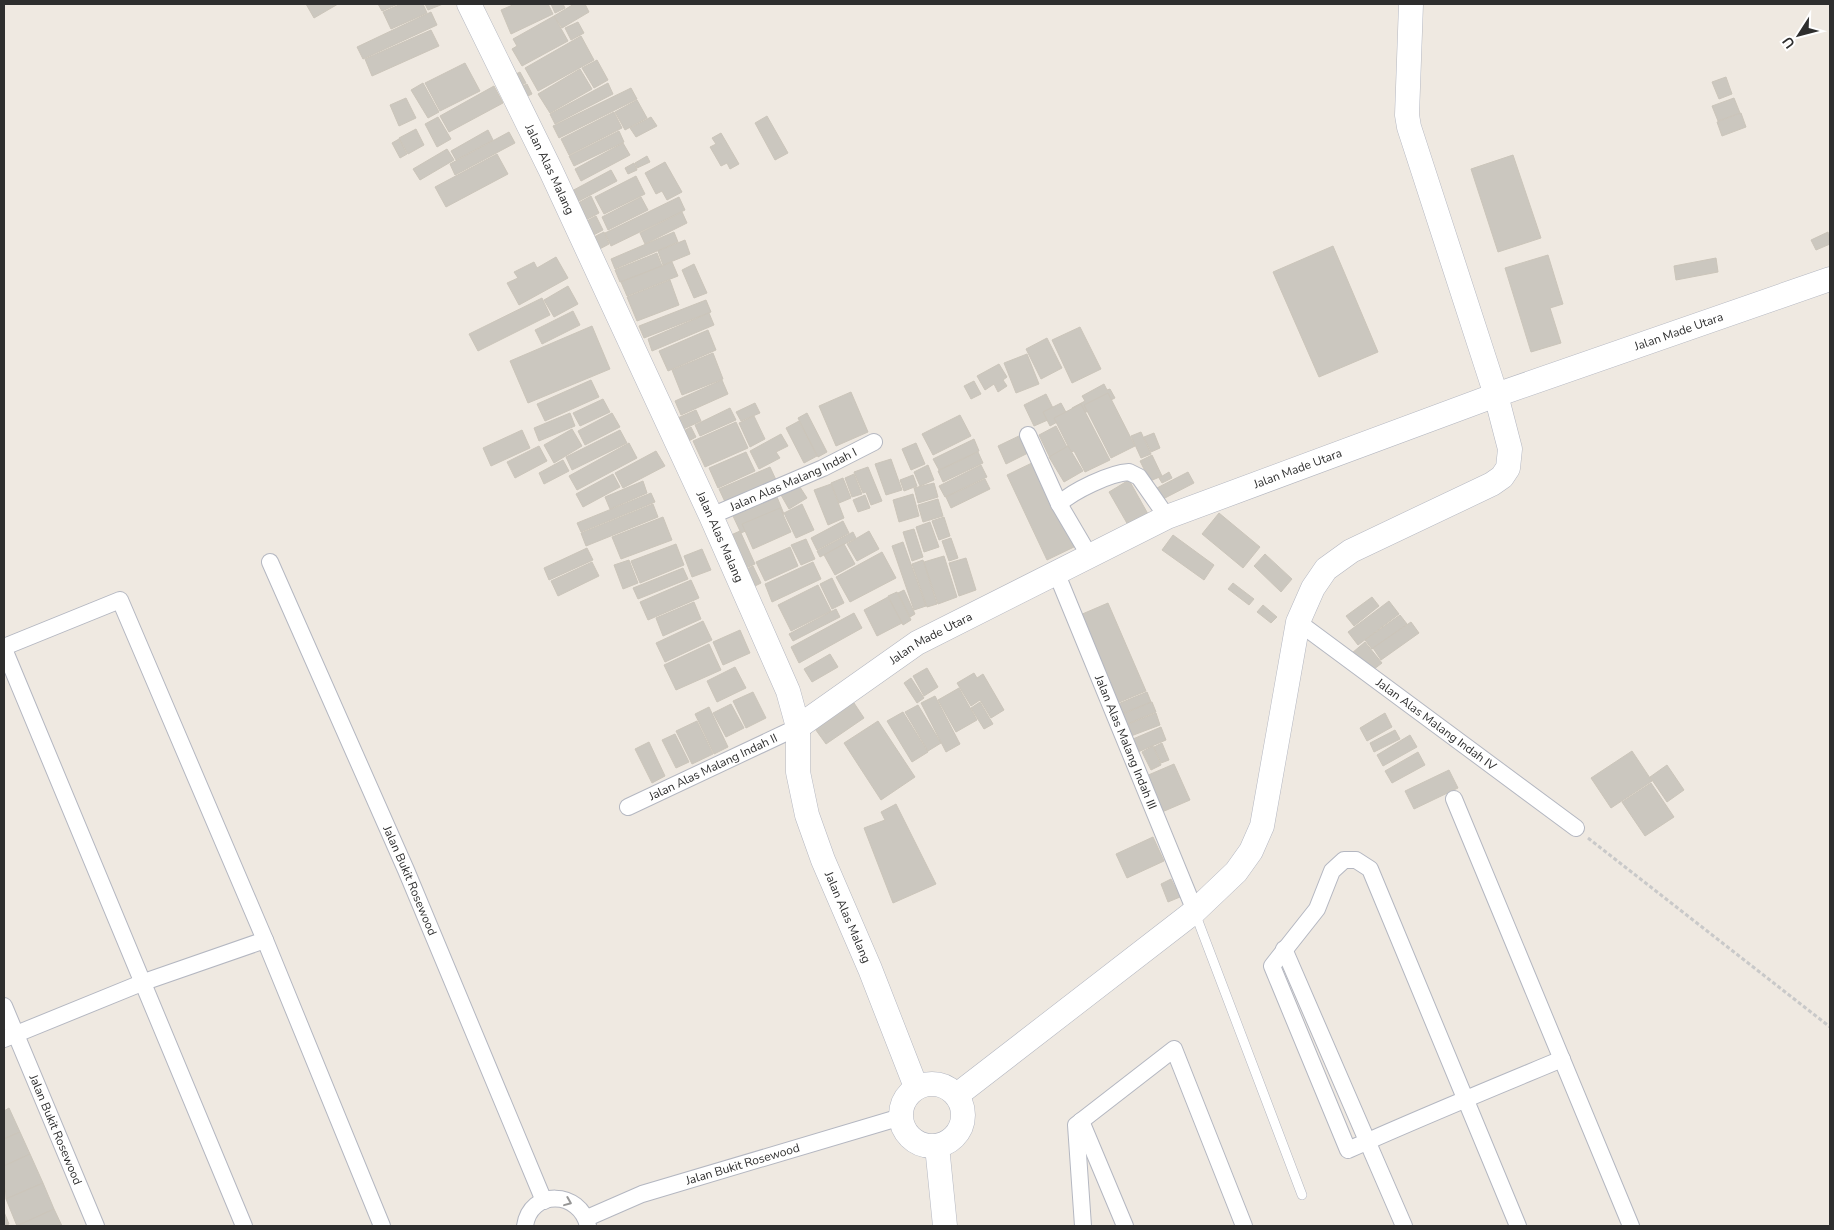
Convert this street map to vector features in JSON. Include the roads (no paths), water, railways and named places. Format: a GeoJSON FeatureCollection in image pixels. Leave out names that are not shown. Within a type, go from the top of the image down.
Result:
{"type":"FeatureCollection","features":[{"type":"Feature","properties":{"kind":"main road","name":"Jalan Alas Malang"},"geometry":{"type":"LineString","coordinates":[[469,4],[551,171],[711,516],[788,691],[798,727],[798,772],[807,815],[823,860],[863,951],[916,1087]]}},
{"type":"Feature","properties":{"kind":"main road"},"geometry":{"type":"LineString","coordinates":[[957,1095],[1195,911],[1236,872],[1251,852],[1262,826],[1298,622],[1312,588],[1326,569],[1339,558],[1502,477],[1508,468],[1510,449],[1496,395],[1409,127],[1407,115],[1411,4]]}},
{"type":"Feature","properties":{"kind":"main road","name":"Jalan Made Utara"},"geometry":{"type":"LineString","coordinates":[[798,727],[917,643],[1167,517],[1496,395],[1830,279]]}},
{"type":"Feature","properties":{"kind":"main road"},"geometry":{"type":"LineString","coordinates":[[938,1084],[957,1095],[964,1110],[962,1126],[952,1140],[937,1146],[920,1144],[907,1133],[901,1117],[904,1100],[916,1087],[938,1084]]}},
{"type":"Feature","properties":{"kind":"main road"},"geometry":{"type":"LineString","coordinates":[[937,1146],[945,1226]]}},
{"type":"Feature","properties":{"kind":"street"},"geometry":{"type":"LineString","coordinates":[[1028,435],[1059,504],[1089,555]]}},
{"type":"Feature","properties":{"kind":"street","name":"Jalan Alas Malang Indah I"},"geometry":{"type":"LineString","coordinates":[[711,516],[824,468],[874,442]]}},
{"type":"Feature","properties":{"kind":"street"},"geometry":{"type":"LineString","coordinates":[[1059,504],[1073,494],[1111,476],[1130,472],[1139,476],[1167,517]]}},
{"type":"Feature","properties":{"kind":"street","name":"Jalan Bukit Rosewood"},"geometry":{"type":"LineString","coordinates":[[270,562],[406,870],[544,1201]]}},
{"type":"Feature","properties":{"kind":"street","name":"Jalan Alas Malang Indah III"},"geometry":{"type":"LineString","coordinates":[[1056,572],[1195,911]]}},
{"type":"Feature","properties":{"kind":"street"},"geometry":{"type":"LineString","coordinates":[[244,1226],[4,648],[120,600],[265,940],[382,1226]]}},
{"type":"Feature","properties":{"kind":"street","name":"Jalan Alas Malang Indah IV"},"geometry":{"type":"LineString","coordinates":[[1298,622],[1576,828]]}},
{"type":"Feature","properties":{"kind":"street","name":"Jalan Alas Malang Indah II"},"geometry":{"type":"LineString","coordinates":[[628,807],[798,727]]}},
{"type":"Feature","properties":{"kind":"street"},"geometry":{"type":"LineString","coordinates":[[1454,799],[1631,1226]]}},
{"type":"Feature","properties":{"kind":"street"},"geometry":{"type":"LineString","coordinates":[[1404,1226],[1284,948],[1317,909],[1332,871],[1344,860],[1356,860],[1370,869],[1518,1226]]}},
{"type":"Feature","properties":{"kind":"street"},"geometry":{"type":"LineString","coordinates":[[10,1036],[144,982],[265,940]]}},
{"type":"Feature","properties":{"kind":"street","name":"Jalan Bukit Rosewood"},"geometry":{"type":"LineString","coordinates":[[4,1006],[10,1036],[96,1226]]}},
{"type":"Feature","properties":{"kind":"street"},"geometry":{"type":"LineString","coordinates":[[1082,1226],[1076,1125],[1174,1049],[1244,1226]]}},
{"type":"Feature","properties":{"kind":"street"},"geometry":{"type":"LineString","coordinates":[[1367,1141],[1562,1059]]}},
{"type":"Feature","properties":{"kind":"street","name":"Jalan Bukit Rosewood"},"geometry":{"type":"LineString","coordinates":[[588,1222],[642,1194],[901,1117]]}},
{"type":"Feature","properties":{"kind":"street"},"geometry":{"type":"LineString","coordinates":[[1081,1121],[1125,1226]]}},
{"type":"Feature","properties":{"kind":"street"},"geometry":{"type":"LineString","coordinates":[[525,1226],[530,1213],[544,1201],[557,1198],[569,1201],[580,1208],[588,1222]]}},
{"type":"Feature","properties":{"kind":"lane"},"geometry":{"type":"LineString","coordinates":[[1195,911],[1302,1195]]}}]}
